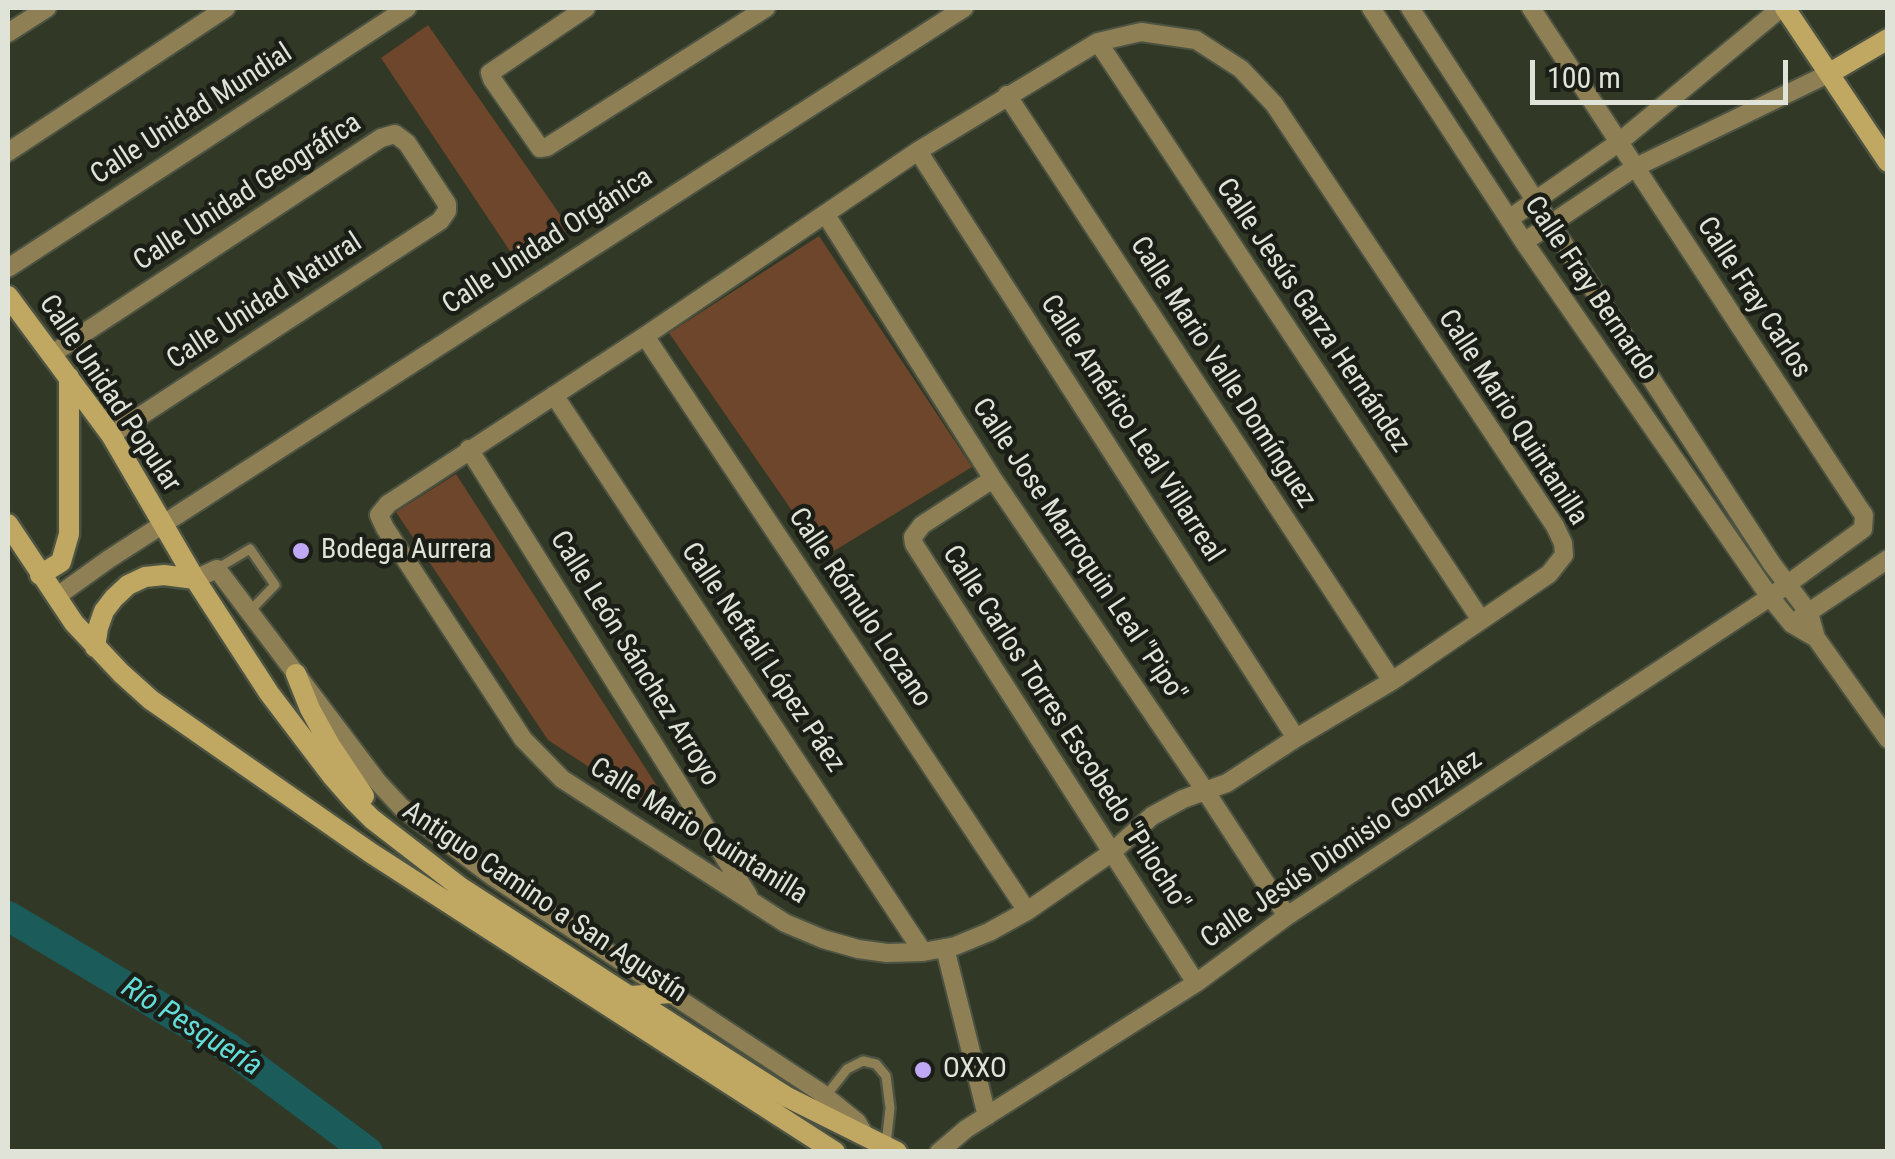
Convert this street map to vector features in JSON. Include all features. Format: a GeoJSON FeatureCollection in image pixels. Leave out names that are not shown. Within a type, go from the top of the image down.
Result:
{"type":"FeatureCollection","features":[{"type":"Feature","properties":{"kind":"street"},"geometry":{"type":"LineString","coordinates":[[8,34],[47,8]]}},
{"type":"Feature","properties":{"kind":"street"},"geometry":{"type":"LineString","coordinates":[[8,152],[226,8]]}},
{"type":"Feature","properties":{"kind":"street","name":"Calle Unidad Mundial"},"geometry":{"type":"LineString","coordinates":[[8,268],[407,8]]}},
{"type":"Feature","properties":{"kind":"street"},"geometry":{"type":"LineString","coordinates":[[586,8],[490,73],[540,148],[766,8]]}},
{"type":"Feature","properties":{"kind":"street","name":"Calle Unidad Orgánica"},"geometry":{"type":"LineString","coordinates":[[56,597],[964,8]]}},
{"type":"Feature","properties":{"kind":"street","name":"Calle Fray Bernardo"},"geometry":{"type":"LineString","coordinates":[[1371,8],[1524,242],[1777,591]]}},
{"type":"Feature","properties":{"kind":"street","name":"Calle Fray Bernardo"},"geometry":{"type":"LineString","coordinates":[[1410,8],[1550,224],[1777,591]]}},
{"type":"Feature","properties":{"kind":"street","name":"Calle Fray Carlos"},"geometry":{"type":"LineString","coordinates":[[1530,8],[1864,515],[1865,523],[1858,534],[1777,591]]}},
{"type":"Feature","properties":{"kind":"street"},"geometry":{"type":"LineString","coordinates":[[1509,219],[1618,144],[1783,8],[1888,162]]}},
{"type":"Feature","properties":{"kind":"street","name":"Calle Mario Quintanilla"},"geometry":{"type":"LineString","coordinates":[[1142,32],[1196,40],[1241,69],[1274,104],[1555,526],[1564,555],[1549,574],[1392,681],[1227,783],[1152,816],[1111,853],[1027,911],[989,932],[946,948],[886,953],[858,950],[785,923],[562,779],[523,739],[379,515],[388,504],[646,336],[918,150],[1098,42],[1142,32]]}},
{"type":"Feature","properties":{"kind":"street"},"geometry":{"type":"LineString","coordinates":[[1524,242],[1634,168],[1830,73],[1888,40]]}},
{"type":"Feature","properties":{"kind":"street","name":"Calle Jesús Garza Hernández"},"geometry":{"type":"LineString","coordinates":[[1098,42],[1481,620]]}},
{"type":"Feature","properties":{"kind":"street","name":"Calle Mario Valle Domínguez"},"geometry":{"type":"LineString","coordinates":[[1007,95],[1392,681]]}},
{"type":"Feature","properties":{"kind":"street","name":"Calle Unidad Geográfica"},"geometry":{"type":"LineString","coordinates":[[52,354],[388,135],[395,134],[406,143],[447,204],[447,211]]}},
{"type":"Feature","properties":{"kind":"street","name":"Calle Américo Leal Villarreal"},"geometry":{"type":"LineString","coordinates":[[918,150],[1296,738]]}},
{"type":"Feature","properties":{"kind":"street","name":"Calle Unidad Natural"},"geometry":{"type":"LineString","coordinates":[[111,436],[440,221],[447,211]]}},
{"type":"Feature","properties":{"kind":"street","name":"Calle Jose Marroquin Leal \"Pipo\""},"geometry":{"type":"LineString","coordinates":[[826,215],[993,479],[1287,916]]}},
{"type":"Feature","properties":{"kind":"street","name":"Calle Unidad Popular"},"geometry":{"type":"LineString","coordinates":[[8,296],[111,436],[164,524]]}},
{"type":"Feature","properties":{"kind":"street","name":"Calle Rómulo Lozano"},"geometry":{"type":"LineString","coordinates":[[646,336],[1027,911]]}},
{"type":"Feature","properties":{"kind":"street"},"geometry":{"type":"LineString","coordinates":[[40,575],[61,562],[69,534],[69,377]]}},
{"type":"Feature","properties":{"kind":"street","name":"Calle Neftalí López Páez"},"geometry":{"type":"LineString","coordinates":[[554,395],[923,952]]}},
{"type":"Feature","properties":{"kind":"street","name":"Calle León Sánchez Arroyo"},"geometry":{"type":"LineString","coordinates":[[469,450],[751,899]]}},
{"type":"Feature","properties":{"kind":"street","name":"Calle Carlos Torres Escobedo \"Pilocho\""},"geometry":{"type":"LineString","coordinates":[[993,479],[922,525],[913,537],[914,544],[1196,983]]}},
{"type":"Feature","properties":{"kind":"street","name":"Antiguo Camino a San Agustín"},"geometry":{"type":"LineString","coordinates":[[8,524],[74,623],[151,700],[371,853],[835,1152]]}},
{"type":"Feature","properties":{"kind":"street","name":"Antiguo Camino a San Agustín"},"geometry":{"type":"LineString","coordinates":[[164,524],[269,693],[352,800],[396,838],[460,886],[787,1097],[819,1104],[891,1148]]}},
{"type":"Feature","properties":{"kind":"street"},"geometry":{"type":"LineString","coordinates":[[1792,624],[1888,559]]}},
{"type":"Feature","properties":{"kind":"street"},"geometry":{"type":"LineString","coordinates":[[95,647],[104,611],[128,585],[164,575],[195,579],[216,569],[401,807],[492,876],[671,993],[819,1104]]}},
{"type":"Feature","properties":{"kind":"street"},"geometry":{"type":"LineString","coordinates":[[1777,591],[1809,612],[1816,638],[1888,739]]}},
{"type":"Feature","properties":{"kind":"street"},"geometry":{"type":"LineString","coordinates":[[1777,591],[1792,624],[1816,638]]}},
{"type":"Feature","properties":{"kind":"street","name":"Calle Jesús Dionisio González"},"geometry":{"type":"LineString","coordinates":[[939,1152],[955,1136],[1196,983],[1287,916],[1777,591]]}},
{"type":"Feature","properties":{"kind":"street"},"geometry":{"type":"LineString","coordinates":[[296,674],[310,709],[350,778],[396,838]]}},
{"type":"Feature","properties":{"kind":"street"},"geometry":{"type":"LineString","coordinates":[[946,948],[987,1116]]}},
{"type":"Feature","properties":{"kind":"street"},"geometry":{"type":"LineString","coordinates":[[631,996],[671,993]]}},
{"type":"Feature","properties":{"kind":"lane"},"geometry":{"type":"LineString","coordinates":[[216,569],[250,549],[275,585],[250,611]]}},
{"type":"Feature","properties":{"kind":"lane"},"geometry":{"type":"LineString","coordinates":[[819,1104],[847,1069],[862,1061],[876,1064],[886,1076],[891,1148]]}},
{"type":"Feature","properties":{"kind":"shaded area"},"geometry":{"type":"Polygon","coordinates":[[[428,25],[570,229],[520,266],[381,58],[428,25]]]}},
{"type":"Feature","properties":{"kind":"shaded area"},"geometry":{"type":"Polygon","coordinates":[[[819,236],[972,467],[824,557],[669,333],[819,236]]]}},
{"type":"Feature","properties":{"kind":"shaded area"},"geometry":{"type":"Polygon","coordinates":[[[456,474],[686,831],[548,740],[396,512],[456,474]]]}},
{"type":"Feature","properties":{"kind":"waterway","name":"Río Pesquería"},"geometry":{"type":"LineString","coordinates":[[8,916],[229,1048],[368,1152]]}},
{"type":"Feature","properties":{"kind":"place","name":"Bodega Aurrera"},"geometry":{"type":"Point","coordinates":[301,551]}},
{"type":"Feature","properties":{"kind":"place","name":"OXXO"},"geometry":{"type":"Point","coordinates":[923,1070]}}]}
